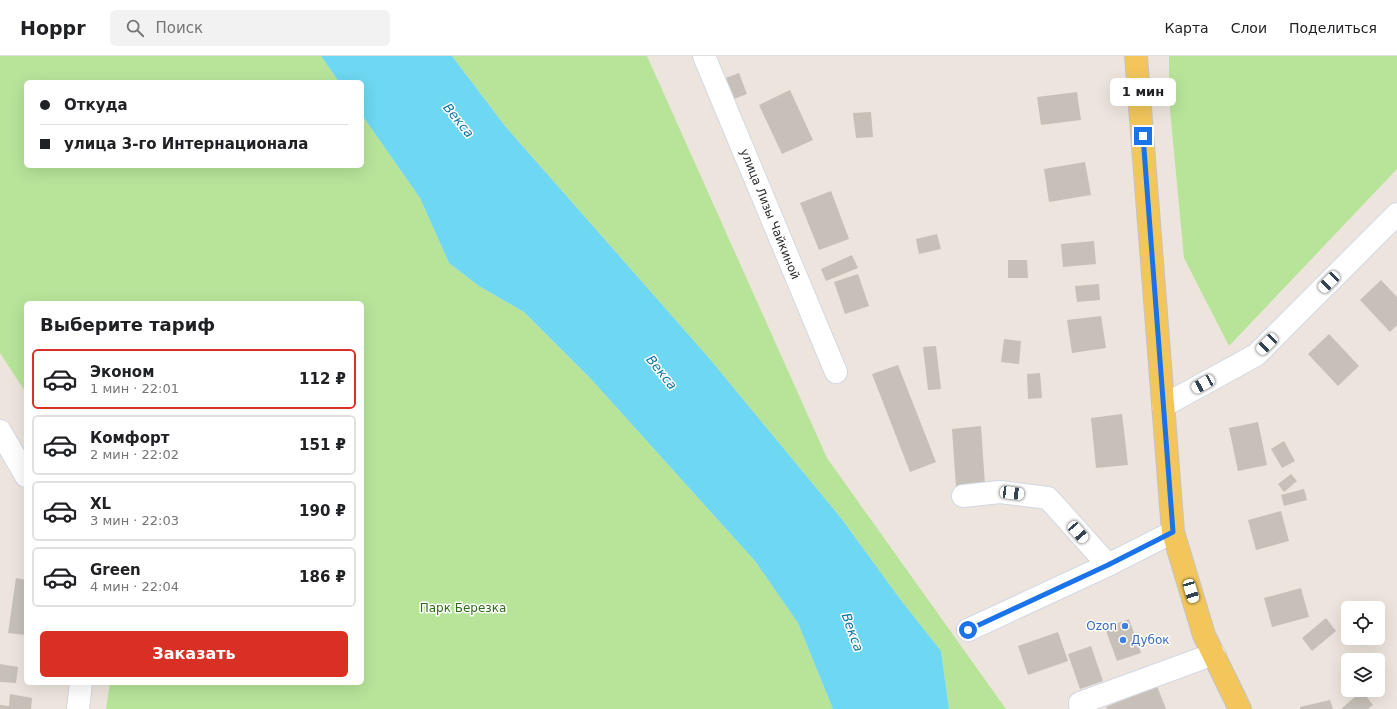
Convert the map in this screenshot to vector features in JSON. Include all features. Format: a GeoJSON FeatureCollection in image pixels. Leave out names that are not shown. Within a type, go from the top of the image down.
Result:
{"type":"FeatureCollection","features":[{"type":"Feature","properties":{"kind":"main road"},"geometry":{"type":"LineString","coordinates":[[1136,56],[1173,532],[1204,635],[1240,709]]}},
{"type":"Feature","properties":{"kind":"street","name":"улица Лизы Чайкиной"},"geometry":{"type":"LineString","coordinates":[[704,56],[836,372]]}},
{"type":"Feature","properties":{"kind":"street"},"geometry":{"type":"LineString","coordinates":[[1163,406],[1256,354],[1397,214]]}},
{"type":"Feature","properties":{"kind":"street"},"geometry":{"type":"LineString","coordinates":[[0,431],[24,473]]}},
{"type":"Feature","properties":{"kind":"street"},"geometry":{"type":"LineString","coordinates":[[963,496],[1000,492],[1048,498],[1108,565]]}},
{"type":"Feature","properties":{"kind":"street"},"geometry":{"type":"LineString","coordinates":[[968,630],[1108,565],[1173,532]]}},
{"type":"Feature","properties":{"kind":"street"},"geometry":{"type":"LineString","coordinates":[[1081,709],[1080,704],[1214,654]]}},
{"type":"Feature","properties":{"kind":"street"},"geometry":{"type":"LineString","coordinates":[[78,709],[81,685]]}},
{"type":"Feature","properties":{"kind":"green space","name":"Парк Березка"},"geometry":{"type":"Polygon","coordinates":[[[0,56],[321,56],[338,80],[24,80],[24,168],[364,168],[364,118],[420,198],[449,263],[479,286],[524,312],[591,379],[755,561],[798,623],[833,709],[106,709],[110,685],[364,685],[364,301],[24,301],[24,390],[0,353],[0,56]]]}},
{"type":"Feature","properties":{"kind":"green space"},"geometry":{"type":"Polygon","coordinates":[[[452,56],[647,56],[827,458],[1006,709],[949,709],[941,651],[900,599],[841,518],[709,358],[505,126],[452,56]]]}},
{"type":"Feature","properties":{"kind":"green space"},"geometry":{"type":"Polygon","coordinates":[[[1169,56],[1397,56],[1397,169],[1229,346],[1184,258],[1169,99],[1169,56]]]}},
{"type":"Feature","properties":{"kind":"water","name":"Векса"},"geometry":{"type":"Polygon","coordinates":[[[321,56],[452,56],[505,126],[709,358],[841,518],[900,599],[941,651],[949,709],[833,709],[798,623],[755,561],[591,379],[524,312],[479,286],[449,263],[420,198],[364,118],[364,80],[338,80],[321,56]]]}},
{"type":"Feature","properties":{"kind":"building"},"geometry":{"type":"Polygon","coordinates":[[[739,73],[747,94],[731,100],[723,79],[739,73]]]}},
{"type":"Feature","properties":{"kind":"building"},"geometry":{"type":"Polygon","coordinates":[[[790,90],[813,140],[782,154],[759,105],[790,90]]]}},
{"type":"Feature","properties":{"kind":"building"},"geometry":{"type":"Polygon","coordinates":[[[1077,92],[1081,120],[1041,125],[1037,97],[1077,92]]]}},
{"type":"Feature","properties":{"kind":"building"},"geometry":{"type":"Polygon","coordinates":[[[871,112],[873,137],[856,138],[853,113],[871,112]]]}},
{"type":"Feature","properties":{"kind":"building"},"geometry":{"type":"Polygon","coordinates":[[[1085,162],[1091,195],[1049,202],[1044,169],[1085,162]]]}},
{"type":"Feature","properties":{"kind":"building"},"geometry":{"type":"Polygon","coordinates":[[[831,191],[849,239],[819,250],[800,203],[831,191]]]}},
{"type":"Feature","properties":{"kind":"building"},"geometry":{"type":"Polygon","coordinates":[[[937,234],[941,249],[919,254],[916,239],[937,234]]]}},
{"type":"Feature","properties":{"kind":"building"},"geometry":{"type":"Polygon","coordinates":[[[1094,241],[1096,264],[1063,267],[1061,244],[1094,241]]]}},
{"type":"Feature","properties":{"kind":"building"},"geometry":{"type":"Polygon","coordinates":[[[852,255],[858,268],[826,281],[821,269],[852,255]]]}},
{"type":"Feature","properties":{"kind":"building"},"geometry":{"type":"Polygon","coordinates":[[[1008,260],[1027,260],[1028,278],[1008,278],[1008,260]]]}},
{"type":"Feature","properties":{"kind":"building"},"geometry":{"type":"Polygon","coordinates":[[[858,274],[869,306],[845,314],[834,282],[858,274]]]}},
{"type":"Feature","properties":{"kind":"building"},"geometry":{"type":"Polygon","coordinates":[[[1381,280],[1397,297],[1397,325],[1390,332],[1360,300],[1381,280]]]}},
{"type":"Feature","properties":{"kind":"building"},"geometry":{"type":"Polygon","coordinates":[[[1099,284],[1100,300],[1077,302],[1075,286],[1099,284]]]}},
{"type":"Feature","properties":{"kind":"building"},"geometry":{"type":"Polygon","coordinates":[[[1101,316],[1106,348],[1072,353],[1067,320],[1101,316]]]}},
{"type":"Feature","properties":{"kind":"building"},"geometry":{"type":"Polygon","coordinates":[[[1329,334],[1359,366],[1338,386],[1308,354],[1329,334]]]}},
{"type":"Feature","properties":{"kind":"building"},"geometry":{"type":"Polygon","coordinates":[[[1004,339],[1021,341],[1019,364],[1001,362],[1004,339]]]}},
{"type":"Feature","properties":{"kind":"building"},"geometry":{"type":"Polygon","coordinates":[[[936,346],[941,389],[928,390],[923,347],[936,346]]]}},
{"type":"Feature","properties":{"kind":"building"},"geometry":{"type":"Polygon","coordinates":[[[898,365],[936,462],[910,472],[872,374],[898,365]]]}},
{"type":"Feature","properties":{"kind":"building"},"geometry":{"type":"Polygon","coordinates":[[[1040,373],[1042,398],[1028,399],[1027,374],[1040,373]]]}},
{"type":"Feature","properties":{"kind":"building"},"geometry":{"type":"Polygon","coordinates":[[[1122,414],[1128,465],[1096,468],[1091,418],[1122,414]]]}},
{"type":"Feature","properties":{"kind":"building"},"geometry":{"type":"Polygon","coordinates":[[[1258,422],[1267,465],[1238,471],[1229,428],[1258,422]]]}},
{"type":"Feature","properties":{"kind":"building"},"geometry":{"type":"Polygon","coordinates":[[[981,426],[985,485],[956,487],[952,429],[981,426]]]}},
{"type":"Feature","properties":{"kind":"building"},"geometry":{"type":"Polygon","coordinates":[[[1284,441],[1295,461],[1282,468],[1271,449],[1284,441]]]}},
{"type":"Feature","properties":{"kind":"building"},"geometry":{"type":"Polygon","coordinates":[[[1291,474],[1297,481],[1284,492],[1278,484],[1291,474]]]}},
{"type":"Feature","properties":{"kind":"building"},"geometry":{"type":"Polygon","coordinates":[[[1304,489],[1307,500],[1284,506],[1281,495],[1304,489]]]}},
{"type":"Feature","properties":{"kind":"building"},"geometry":{"type":"Polygon","coordinates":[[[1281,511],[1289,541],[1256,550],[1248,520],[1281,511]]]}},
{"type":"Feature","properties":{"kind":"building"},"geometry":{"type":"Polygon","coordinates":[[[16,578],[24,580],[24,635],[8,633],[16,578]]]}},
{"type":"Feature","properties":{"kind":"building"},"geometry":{"type":"Polygon","coordinates":[[[1301,588],[1309,617],[1272,627],[1264,598],[1301,588]]]}},
{"type":"Feature","properties":{"kind":"building"},"geometry":{"type":"Polygon","coordinates":[[[1326,618],[1336,631],[1312,651],[1302,638],[1326,618]]]}},
{"type":"Feature","properties":{"kind":"building","name":"Дубок"},"geometry":{"type":"Polygon","coordinates":[[[1129,619],[1141,653],[1117,661],[1105,628],[1129,619]]]}},
{"type":"Feature","properties":{"kind":"building"},"geometry":{"type":"Polygon","coordinates":[[[1058,632],[1068,661],[1028,675],[1018,646],[1058,632]]]}},
{"type":"Feature","properties":{"kind":"building"},"geometry":{"type":"Polygon","coordinates":[[[1091,646],[1103,681],[1080,689],[1068,654],[1091,646]]]}},
{"type":"Feature","properties":{"kind":"building"},"geometry":{"type":"Polygon","coordinates":[[[0,664],[18,667],[16,683],[0,682],[0,664]]]}},
{"type":"Feature","properties":{"kind":"building"},"geometry":{"type":"Polygon","coordinates":[[[1157,686],[1166,709],[1107,709],[1106,707],[1157,686]]]}},
{"type":"Feature","properties":{"kind":"building"},"geometry":{"type":"Polygon","coordinates":[[[10,694],[32,698],[31,709],[0,709],[0,705],[9,706],[10,694]]]}},
{"type":"Feature","properties":{"kind":"building"},"geometry":{"type":"Polygon","coordinates":[[[1355,697],[1367,697],[1373,705],[1368,709],[1342,708],[1355,697]]]}},
{"type":"Feature","properties":{"kind":"building"},"geometry":{"type":"Polygon","coordinates":[[[1330,700],[1333,709],[1300,709],[1300,707],[1330,700]]]}},
{"type":"Feature","properties":{"kind":"place","name":"Ozon"},"geometry":{"type":"Point","coordinates":[1125,626]}},
{"type":"Feature","properties":{"kind":"place","name":"Дубок"},"geometry":{"type":"Point","coordinates":[1123,640]}},
{"type":"Feature","properties":{"kind":"route"},"geometry":{"type":"LineString","coordinates":[[968,630],[1108,565],[1173,532],[1143,136]]}}]}
